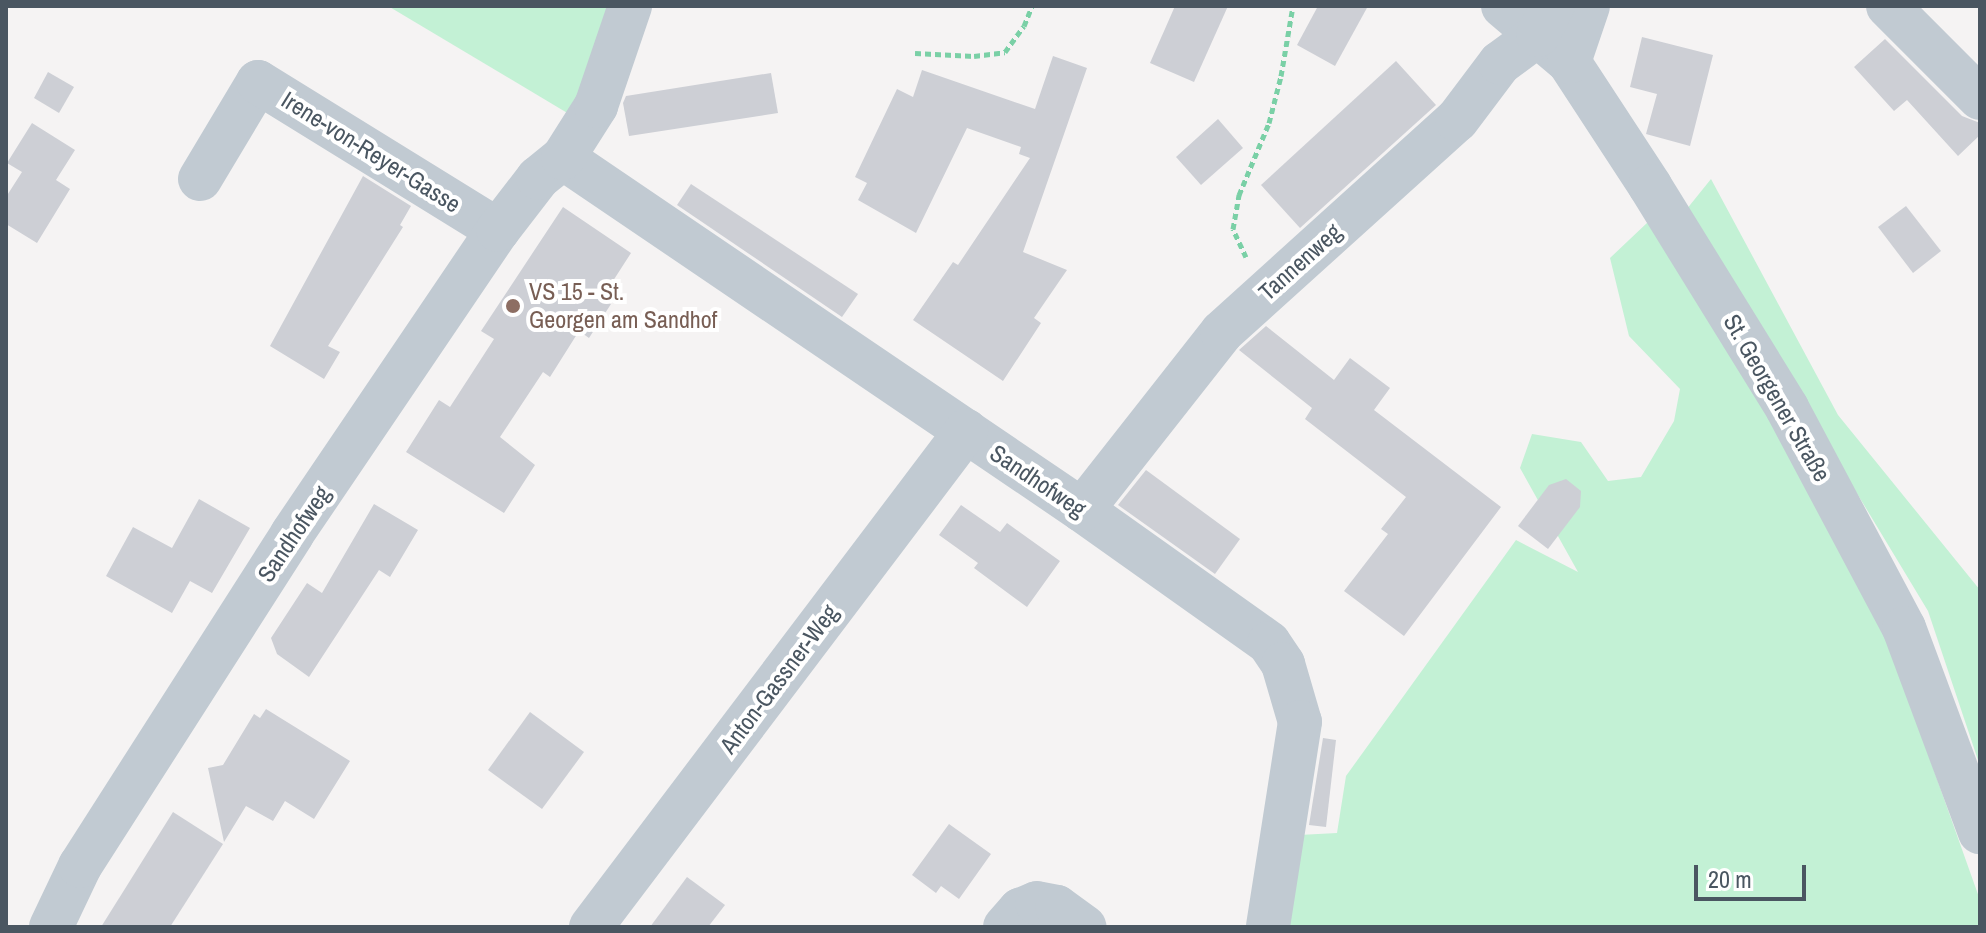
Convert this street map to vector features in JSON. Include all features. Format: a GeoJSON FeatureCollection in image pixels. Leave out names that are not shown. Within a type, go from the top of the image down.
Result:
{"type":"FeatureCollection","features":[{"type":"Feature","properties":{"kind":"street","name":"Sandhofweg"},"geometry":{"type":"LineString","coordinates":[[51,927],[80,866],[292,534],[498,230],[538,178],[563,158],[596,106],[630,6]]}},
{"type":"Feature","properties":{"kind":"street","name":"St. Georgener Straße"},"geometry":{"type":"LineString","coordinates":[[1503,6],[1553,34],[1650,186],[1802,436],[1904,628],[1980,832]]}},
{"type":"Feature","properties":{"kind":"street"},"geometry":{"type":"LineString","coordinates":[[1553,34],[1588,6]]}},
{"type":"Feature","properties":{"kind":"street"},"geometry":{"type":"LineString","coordinates":[[1888,6],[1980,98]]}},
{"type":"Feature","properties":{"kind":"street","name":"Tannenweg"},"geometry":{"type":"LineString","coordinates":[[1082,510],[1222,332],[1457,120],[1500,63],[1553,34]]}},
{"type":"Feature","properties":{"kind":"street","name":"Irene-von-Reyer-Gasse"},"geometry":{"type":"LineString","coordinates":[[200,179],[258,82],[498,230]]}},
{"type":"Feature","properties":{"kind":"street","name":"Sandhofweg"},"geometry":{"type":"LineString","coordinates":[[563,158],[1082,510],[1269,643],[1283,664],[1300,722],[1268,927]]}},
{"type":"Feature","properties":{"kind":"street","name":"Anton-Gassner-Weg"},"geometry":{"type":"LineString","coordinates":[[591,927],[966,431]]}},
{"type":"Feature","properties":{"kind":"street"},"geometry":{"type":"LineString","coordinates":[[1005,927],[1020,910],[1037,903],[1057,907],[1085,927]]}},
{"type":"Feature","properties":{"kind":"path"},"geometry":{"type":"LineString","coordinates":[[915,53],[974,56],[1005,52],[1024,26],[1032,6]]}},
{"type":"Feature","properties":{"kind":"path"},"geometry":{"type":"LineString","coordinates":[[1258,300],[1245,252],[1233,229],[1239,195],[1269,123],[1293,6]]}},
{"type":"Feature","properties":{"kind":"green space"},"geometry":{"type":"Polygon","coordinates":[[[388,6],[614,6],[574,117],[388,6]]]}},
{"type":"Feature","properties":{"kind":"green space"},"geometry":{"type":"Polygon","coordinates":[[[1711,179],[1838,415],[1980,590],[1980,766],[1928,611],[1686,210],[1711,179]]]}},
{"type":"Feature","properties":{"kind":"green space"},"geometry":{"type":"Polygon","coordinates":[[[1648,222],[1771,418],[1889,644],[1980,900],[1980,927],[1285,927],[1299,835],[1337,833],[1346,776],[1516,540],[1578,572],[1520,468],[1532,434],[1581,442],[1608,481],[1641,477],[1674,421],[1680,389],[1629,336],[1610,258],[1648,222]]]}},
{"type":"Feature","properties":{"kind":"building"},"geometry":{"type":"Polygon","coordinates":[[[1175,6],[1228,6],[1194,82],[1150,63],[1175,6]]]}},
{"type":"Feature","properties":{"kind":"building"},"geometry":{"type":"Polygon","coordinates":[[[1318,6],[1368,6],[1335,66],[1297,45],[1318,6]]]}},
{"type":"Feature","properties":{"kind":"building"},"geometry":{"type":"Polygon","coordinates":[[[1642,37],[1713,55],[1690,146],[1646,134],[1657,94],[1630,87],[1642,37]]]}},
{"type":"Feature","properties":{"kind":"building"},"geometry":{"type":"Polygon","coordinates":[[[1885,39],[1962,116],[1980,123],[1980,135],[1958,156],[1907,100],[1894,111],[1854,67],[1885,39]]]}},
{"type":"Feature","properties":{"kind":"building"},"geometry":{"type":"Polygon","coordinates":[[[1053,56],[1087,68],[1023,252],[1067,270],[1034,318],[1041,323],[1003,381],[913,320],[953,262],[958,265],[1030,158],[1019,154],[1021,147],[967,128],[916,233],[858,200],[867,183],[855,177],[897,89],[913,97],[922,70],[1035,109],[1053,56]]]}},
{"type":"Feature","properties":{"kind":"building"},"geometry":{"type":"Polygon","coordinates":[[[1396,61],[1436,105],[1300,228],[1261,185],[1396,61]]]}},
{"type":"Feature","properties":{"kind":"building"},"geometry":{"type":"Polygon","coordinates":[[[48,72],[74,87],[59,113],[34,98],[48,72]]]}},
{"type":"Feature","properties":{"kind":"building"},"geometry":{"type":"Polygon","coordinates":[[[771,73],[778,113],[629,136],[623,103],[626,96],[771,73]]]}},
{"type":"Feature","properties":{"kind":"building"},"geometry":{"type":"Polygon","coordinates":[[[1218,119],[1243,148],[1201,185],[1176,157],[1218,119]]]}},
{"type":"Feature","properties":{"kind":"building"},"geometry":{"type":"Polygon","coordinates":[[[32,123],[75,150],[56,180],[70,189],[37,243],[6,224],[6,197],[22,172],[7,163],[32,123]]]}},
{"type":"Feature","properties":{"kind":"building"},"geometry":{"type":"Polygon","coordinates":[[[363,176],[411,206],[400,225],[403,227],[328,346],[340,352],[324,379],[270,346],[363,176]]]}},
{"type":"Feature","properties":{"kind":"building"},"geometry":{"type":"Polygon","coordinates":[[[691,184],[858,294],[842,317],[677,205],[691,184]]]}},
{"type":"Feature","properties":{"kind":"building"},"geometry":{"type":"Polygon","coordinates":[[[1906,206],[1941,251],[1913,273],[1878,227],[1906,206]]]}},
{"type":"Feature","properties":{"kind":"building"},"geometry":{"type":"Polygon","coordinates":[[[563,207],[631,253],[602,298],[611,304],[589,338],[579,331],[550,377],[543,372],[500,437],[535,465],[504,513],[406,452],[439,400],[450,407],[494,339],[481,331],[563,207]]]}},
{"type":"Feature","properties":{"kind":"building"},"geometry":{"type":"Polygon","coordinates":[[[1266,326],[1334,380],[1350,358],[1390,388],[1374,410],[1501,507],[1404,636],[1344,591],[1388,534],[1381,529],[1406,497],[1305,419],[1312,408],[1239,350],[1266,326]]]}},
{"type":"Feature","properties":{"kind":"building"},"geometry":{"type":"Polygon","coordinates":[[[1146,470],[1240,539],[1215,574],[1118,505],[1146,470]]]}},
{"type":"Feature","properties":{"kind":"building"},"geometry":{"type":"Polygon","coordinates":[[[1566,479],[1581,491],[1580,507],[1548,549],[1518,526],[1549,485],[1566,479]]]}},
{"type":"Feature","properties":{"kind":"building"},"geometry":{"type":"Polygon","coordinates":[[[199,499],[250,528],[212,593],[190,581],[172,613],[106,576],[133,527],[172,548],[199,499]]]}},
{"type":"Feature","properties":{"kind":"building"},"geometry":{"type":"Polygon","coordinates":[[[374,504],[418,530],[390,577],[379,570],[309,677],[277,654],[271,638],[307,583],[322,593],[374,504]]]}},
{"type":"Feature","properties":{"kind":"building"},"geometry":{"type":"Polygon","coordinates":[[[961,505],[1000,532],[1007,523],[1060,561],[1027,607],[974,568],[978,563],[939,535],[961,505]]]}},
{"type":"Feature","properties":{"kind":"building"},"geometry":{"type":"Polygon","coordinates":[[[266,709],[350,761],[314,819],[285,801],[273,821],[246,806],[224,842],[208,768],[223,765],[254,714],[260,718],[266,709]]]}},
{"type":"Feature","properties":{"kind":"building"},"geometry":{"type":"Polygon","coordinates":[[[530,712],[584,752],[542,809],[488,770],[530,712]]]}},
{"type":"Feature","properties":{"kind":"building"},"geometry":{"type":"Polygon","coordinates":[[[1323,738],[1336,740],[1326,827],[1309,825],[1323,738]]]}},
{"type":"Feature","properties":{"kind":"building"},"geometry":{"type":"Polygon","coordinates":[[[173,812],[223,844],[170,927],[101,927],[173,812]]]}},
{"type":"Feature","properties":{"kind":"building"},"geometry":{"type":"Polygon","coordinates":[[[949,824],[991,854],[959,899],[941,886],[936,893],[912,875],[949,824]]]}},
{"type":"Feature","properties":{"kind":"building"},"geometry":{"type":"Polygon","coordinates":[[[687,877],[725,905],[708,927],[650,927],[687,877]]]}},
{"type":"Feature","properties":{"kind":"place","name":"VS 15 - St. Georgen am Sandhof"},"geometry":{"type":"Point","coordinates":[513,306]}}]}
